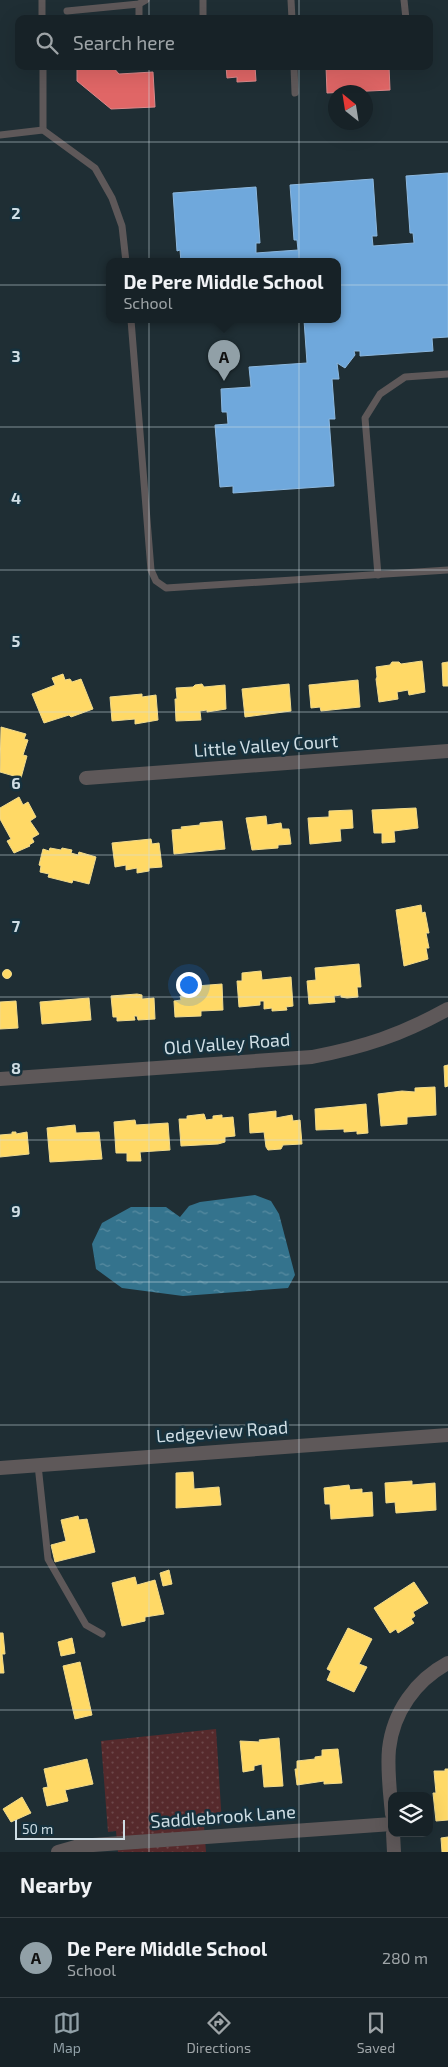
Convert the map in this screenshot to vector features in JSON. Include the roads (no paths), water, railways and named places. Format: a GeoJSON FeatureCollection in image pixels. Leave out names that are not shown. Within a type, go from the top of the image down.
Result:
{"type":"FeatureCollection","features":[{"type":"Feature","properties":{"kind":"street","name":"Little Valley Court"},"geometry":{"type":"LineString","coordinates":[[86,778],[448,751]]}},
{"type":"Feature","properties":{"kind":"street","name":"Old Valley Road"},"geometry":{"type":"LineString","coordinates":[[0,1079],[312,1057],[352,1050],[386,1039],[418,1026],[448,1009]]}},
{"type":"Feature","properties":{"kind":"street","name":"Ledgeview Road"},"geometry":{"type":"LineString","coordinates":[[0,1468],[448,1435]]}},
{"type":"Feature","properties":{"kind":"street"},"geometry":{"type":"LineString","coordinates":[[391,1792],[389,1748],[400,1712],[410,1695],[422,1681],[448,1663]]}},
{"type":"Feature","properties":{"kind":"street","name":"Saddlebrook Lane"},"geometry":{"type":"LineString","coordinates":[[58,1852],[79,1846],[388,1824]]}},
{"type":"Feature","properties":{"kind":"street"},"geometry":{"type":"LineString","coordinates":[[393,1837],[394,1852]]}},
{"type":"Feature","properties":{"kind":"lane"},"geometry":{"type":"LineString","coordinates":[[42,0],[42,15]]}},
{"type":"Feature","properties":{"kind":"lane"},"geometry":{"type":"LineString","coordinates":[[67,11],[139,4],[146,0]]}},
{"type":"Feature","properties":{"kind":"lane"},"geometry":{"type":"LineString","coordinates":[[203,15],[204,0]]}},
{"type":"Feature","properties":{"kind":"lane"},"geometry":{"type":"LineString","coordinates":[[290,0],[292,15]]}},
{"type":"Feature","properties":{"kind":"lane"},"geometry":{"type":"LineString","coordinates":[[404,0],[406,15]]}},
{"type":"Feature","properties":{"kind":"lane"},"geometry":{"type":"LineString","coordinates":[[139,4],[139,15]]}},
{"type":"Feature","properties":{"kind":"lane"},"geometry":{"type":"LineString","coordinates":[[43,70],[43,130]]}},
{"type":"Feature","properties":{"kind":"lane"},"geometry":{"type":"LineString","coordinates":[[294,70],[295,93]]}},
{"type":"Feature","properties":{"kind":"lane"},"geometry":{"type":"LineString","coordinates":[[0,135],[43,130],[95,168],[112,198],[122,226],[126,258]]}},
{"type":"Feature","properties":{"kind":"lane"},"geometry":{"type":"LineString","coordinates":[[131,323],[151,570],[156,581],[166,588],[448,570]]}},
{"type":"Feature","properties":{"kind":"lane"},"geometry":{"type":"LineString","coordinates":[[378,575],[365,418],[380,394],[405,377],[448,374]]}},
{"type":"Feature","properties":{"kind":"lane"},"geometry":{"type":"LineString","coordinates":[[38,1465],[48,1559],[86,1625],[102,1634]]}},
{"type":"Feature","properties":{"kind":"water"},"geometry":{"type":"Polygon","coordinates":[[[255,1195],[271,1201],[279,1214],[295,1275],[288,1288],[183,1296],[122,1288],[96,1269],[92,1244],[102,1223],[131,1207],[166,1207],[180,1217],[189,1206],[200,1202],[255,1195]]]}},
{"type":"Feature","properties":{"kind":"place","name":"De Pere Middle School"},"geometry":{"type":"Point","coordinates":[224,381]}}]}
